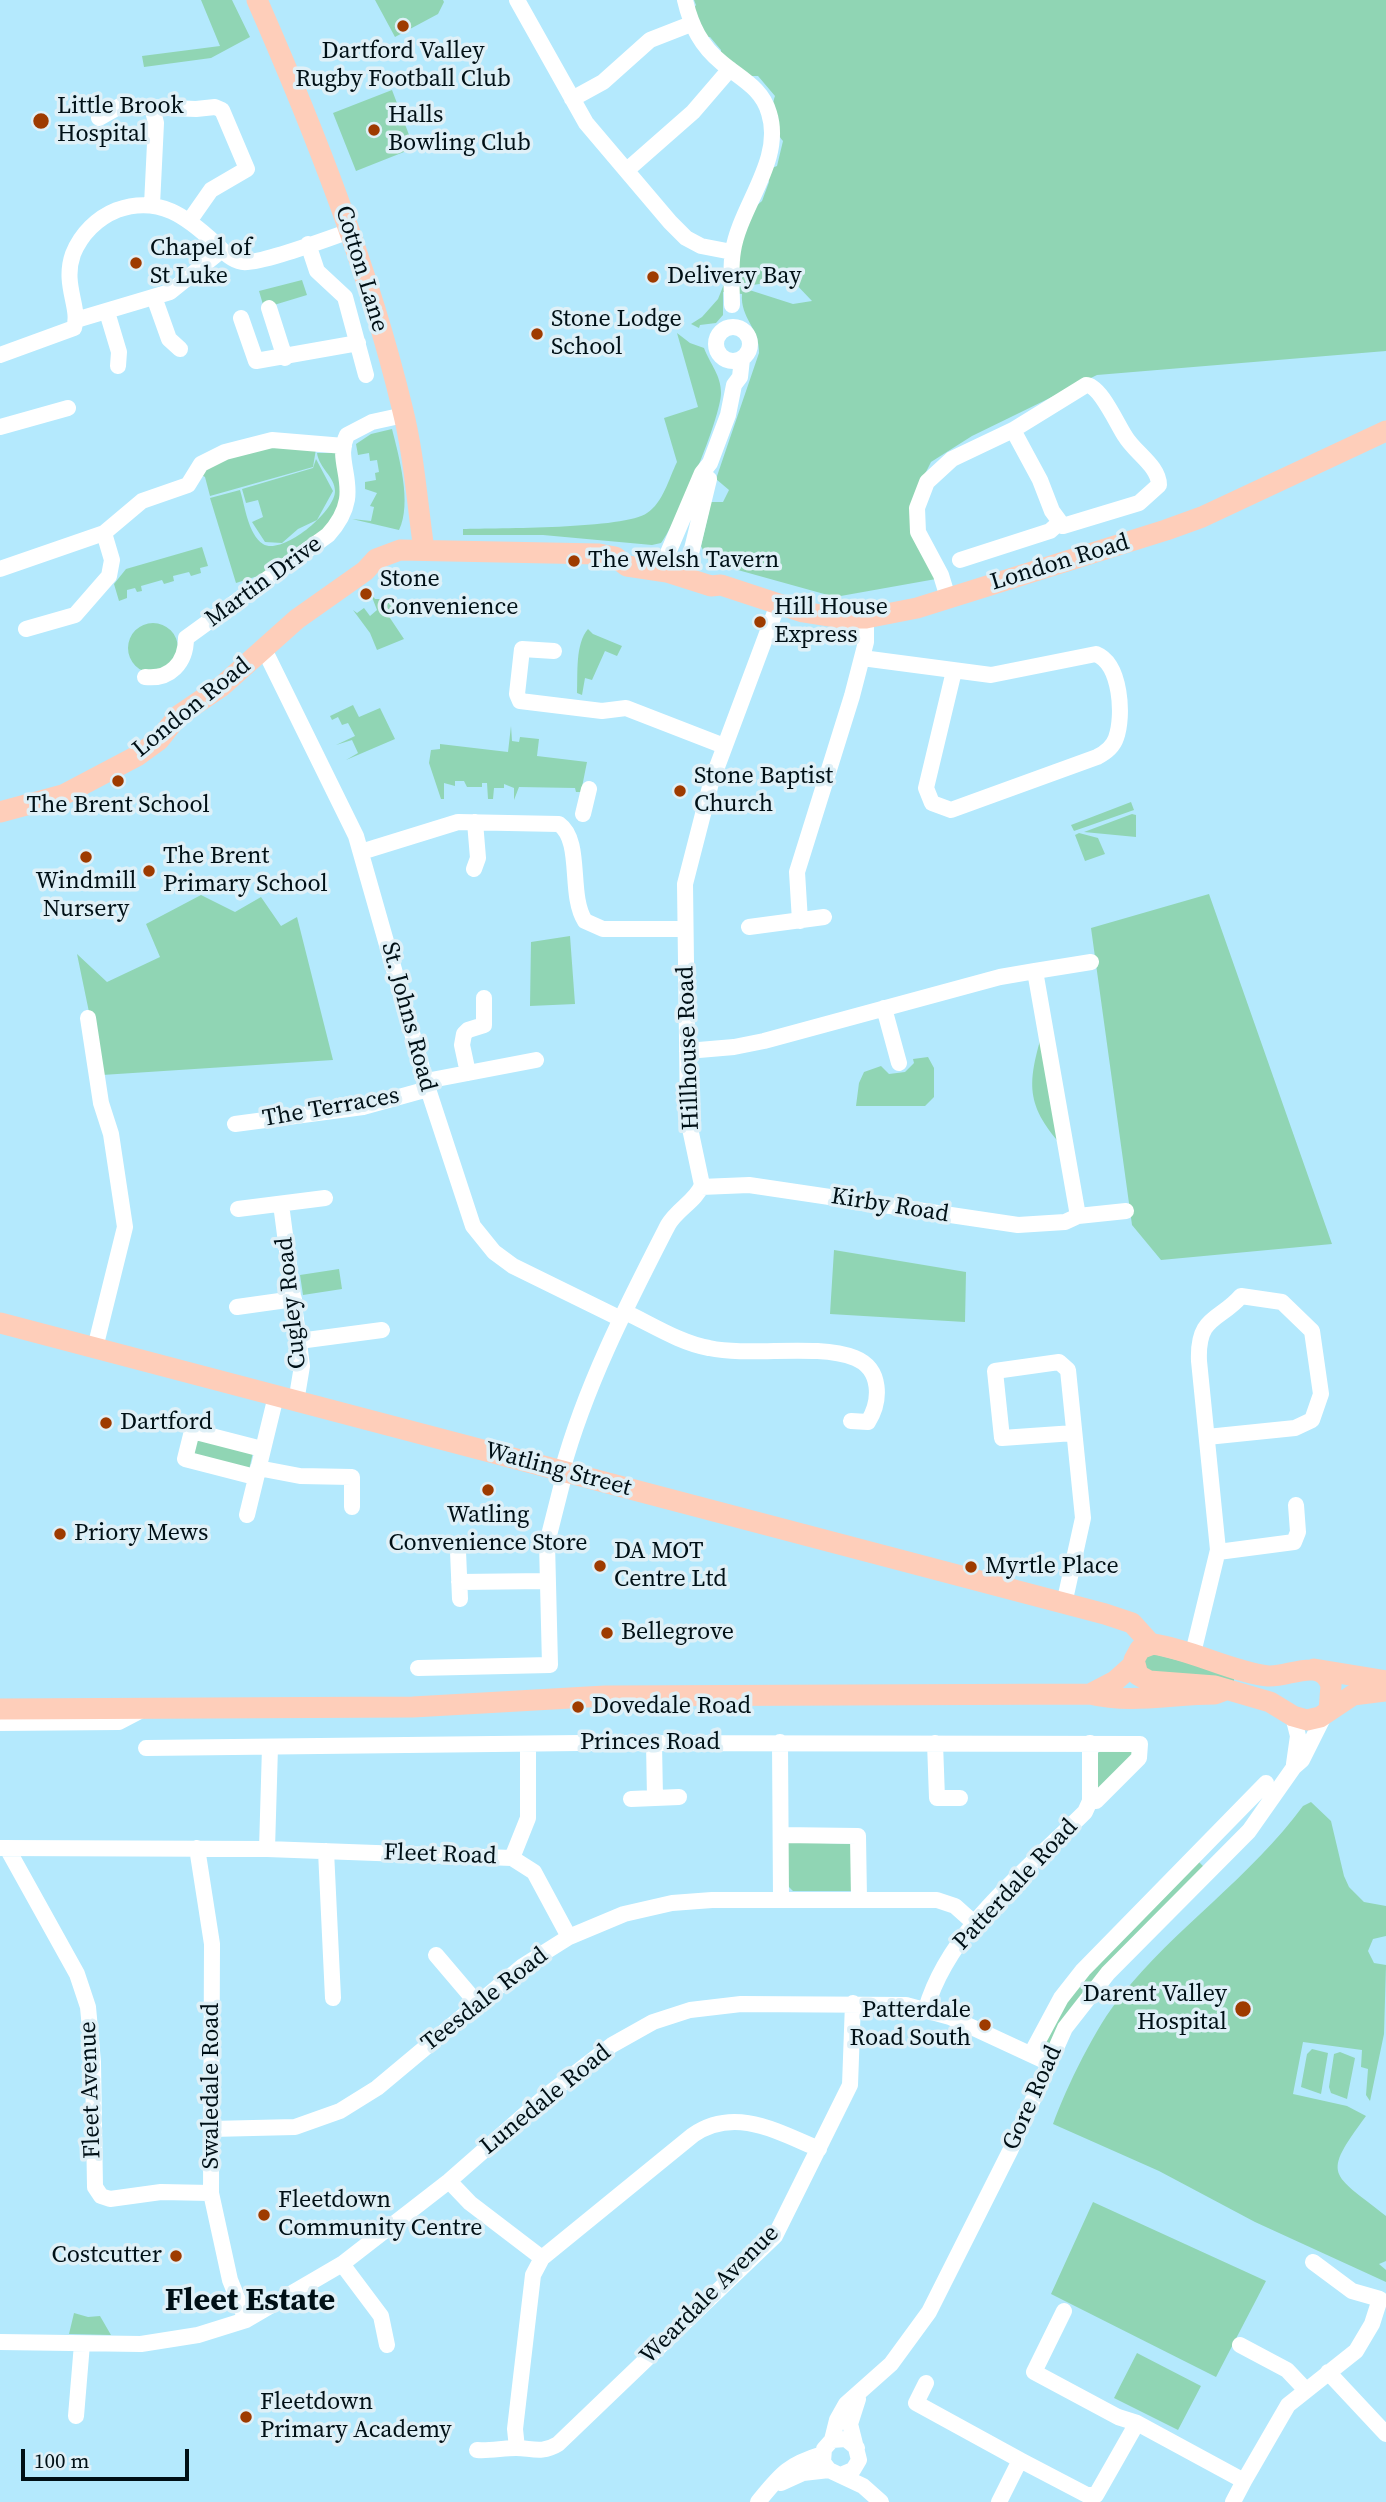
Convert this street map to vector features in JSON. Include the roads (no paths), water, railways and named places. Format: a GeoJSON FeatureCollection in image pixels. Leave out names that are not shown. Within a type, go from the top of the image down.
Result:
{"type":"FeatureCollection","features":[{"type":"Feature","properties":{"kind":"main road","name":"Cotton Lane"},"geometry":{"type":"LineString","coordinates":[[257,0],[301,101],[350,231],[404,415],[424,550]]}},
{"type":"Feature","properties":{"kind":"main road","name":"London Road"},"geometry":{"type":"LineString","coordinates":[[0,812],[63,795],[137,756],[159,740],[178,716],[222,686],[332,592],[365,570],[381,573],[404,564],[424,550],[615,557],[627,566],[714,575],[721,585],[818,615],[866,618],[948,598],[1202,517],[1386,431]]}},
{"type":"Feature","properties":{"kind":"main road","name":"Watling Street"},"geometry":{"type":"LineString","coordinates":[[0,1323],[1116,1618],[1132,1623],[1151,1644]]}},
{"type":"Feature","properties":{"kind":"main road"},"geometry":{"type":"LineString","coordinates":[[1116,1618],[1128,1639],[1138,1675],[1149,1681],[1215,1686],[1270,1702],[1293,1716],[1310,1720],[1353,1695],[1386,1691]]}},
{"type":"Feature","properties":{"kind":"main road"},"geometry":{"type":"LineString","coordinates":[[1151,1644],[1193,1653],[1270,1676],[1308,1669],[1386,1681]]}},
{"type":"Feature","properties":{"kind":"main road","name":"Princes Road"},"geometry":{"type":"LineString","coordinates":[[1090,1693],[1115,1681],[1134,1663],[1140,1649],[1151,1644]]}},
{"type":"Feature","properties":{"kind":"main road"},"geometry":{"type":"LineString","coordinates":[[1308,1669],[1323,1674],[1329,1680],[1332,1697],[1327,1712]]}},
{"type":"Feature","properties":{"kind":"main road","name":"Princes Road"},"geometry":{"type":"LineString","coordinates":[[0,1709],[413,1707],[547,1701],[561,1697],[1090,1693],[1111,1699],[1146,1700],[1215,1694],[1223,1690]]}},
{"type":"Feature","properties":{"kind":"main road","name":"Princes Road"},"geometry":{"type":"LineString","coordinates":[[0,1697],[405,1695],[521,1691],[551,1692],[561,1697]]}},
{"type":"Feature","properties":{"kind":"street"},"geometry":{"type":"LineString","coordinates":[[517,0],[586,123],[686,238],[706,247],[733,252]]}},
{"type":"Feature","properties":{"kind":"street"},"geometry":{"type":"LineString","coordinates":[[684,0],[691,24],[710,51],[756,88],[769,111],[773,130],[769,152],[733,252],[732,305]]}},
{"type":"Feature","properties":{"kind":"street"},"geometry":{"type":"LineString","coordinates":[[572,99],[605,80],[650,40],[691,24]]}},
{"type":"Feature","properties":{"kind":"street"},"geometry":{"type":"LineString","coordinates":[[627,170],[693,113],[730,69]]}},
{"type":"Feature","properties":{"kind":"street"},"geometry":{"type":"LineString","coordinates":[[99,118],[108,110],[120,106],[215,107],[222,110],[246,164],[245,171],[209,192],[190,220]]}},
{"type":"Feature","properties":{"kind":"street"},"geometry":{"type":"LineString","coordinates":[[152,107],[156,123],[152,205]]}},
{"type":"Feature","properties":{"kind":"street"},"geometry":{"type":"LineString","coordinates":[[0,355],[70,332],[76,320],[69,292],[69,271],[83,236],[96,223],[112,213],[132,206],[152,205],[170,209],[190,220],[234,259],[247,262],[350,231]]}},
{"type":"Feature","properties":{"kind":"street"},"geometry":{"type":"LineString","coordinates":[[308,244],[318,272],[344,296],[366,375]]}},
{"type":"Feature","properties":{"kind":"street"},"geometry":{"type":"LineString","coordinates":[[76,320],[176,289],[222,250]]}},
{"type":"Feature","properties":{"kind":"street"},"geometry":{"type":"LineString","coordinates":[[154,297],[169,339],[180,349]]}},
{"type":"Feature","properties":{"kind":"street"},"geometry":{"type":"LineString","coordinates":[[269,308],[285,358]]}},
{"type":"Feature","properties":{"kind":"street"},"geometry":{"type":"LineString","coordinates":[[107,312],[119,352],[118,366]]}},
{"type":"Feature","properties":{"kind":"street"},"geometry":{"type":"LineString","coordinates":[[241,318],[256,361],[358,343]]}},
{"type":"Feature","properties":{"kind":"street"},"geometry":{"type":"LineString","coordinates":[[676,569],[710,475],[710,463],[728,415],[734,385],[740,377],[742,359],[750,347],[750,338],[743,330],[731,327],[723,331],[717,339],[716,349],[725,360],[728,377],[734,385]]}},
{"type":"Feature","properties":{"kind":"street"},"geometry":{"type":"LineString","coordinates":[[725,360],[742,359]]}},
{"type":"Feature","properties":{"kind":"street"},"geometry":{"type":"LineString","coordinates":[[948,598],[941,575],[919,536],[916,514],[920,496],[932,476],[947,462],[1013,429],[1086,385],[1092,385],[1130,444],[1158,475],[1159,486],[1139,503],[1067,526],[1059,523],[1013,429]]}},
{"type":"Feature","properties":{"kind":"street"},"geometry":{"type":"LineString","coordinates":[[0,428],[68,408]]}},
{"type":"Feature","properties":{"kind":"street"},"geometry":{"type":"LineString","coordinates":[[0,569],[104,533],[142,501],[188,485],[201,464],[225,452],[272,440],[344,446],[347,435],[354,429],[404,415]]}},
{"type":"Feature","properties":{"kind":"street","name":"Martin Drive"},"geometry":{"type":"LineString","coordinates":[[145,677],[170,674],[183,656],[186,638],[231,608],[267,576],[312,548],[333,530],[344,510],[349,492],[344,446]]}},
{"type":"Feature","properties":{"kind":"street"},"geometry":{"type":"LineString","coordinates":[[676,569],[702,472],[710,463]]}},
{"type":"Feature","properties":{"kind":"street"},"geometry":{"type":"LineString","coordinates":[[960,561],[1050,531],[1059,523]]}},
{"type":"Feature","properties":{"kind":"street"},"geometry":{"type":"LineString","coordinates":[[26,629],[75,615],[109,576],[112,560],[104,533]]}},
{"type":"Feature","properties":{"kind":"street","name":"Hillhouse Road"},"geometry":{"type":"LineString","coordinates":[[701,1187],[702,1176],[689,1128],[685,929],[687,870],[724,746],[778,604]]}},
{"type":"Feature","properties":{"kind":"street"},"geometry":{"type":"LineString","coordinates":[[800,921],[797,872],[862,658],[866,618]]}},
{"type":"Feature","properties":{"kind":"street","name":"St. Johns Road"},"geometry":{"type":"LineString","coordinates":[[264,649],[335,788],[361,852],[427,1085],[467,1213],[480,1238],[513,1266],[623,1315],[709,1348],[829,1353],[856,1359],[867,1366],[878,1387],[875,1411],[867,1422],[851,1421]]}},
{"type":"Feature","properties":{"kind":"street"},"geometry":{"type":"LineString","coordinates":[[554,651],[522,649],[517,694],[520,701],[602,711],[626,708],[724,746]]}},
{"type":"Feature","properties":{"kind":"street"},"geometry":{"type":"LineString","coordinates":[[862,658],[1004,675],[1087,653],[1098,655],[1111,665],[1116,675],[1116,737],[1108,750],[1097,757],[951,810],[942,808],[929,800],[926,788],[954,671]]}},
{"type":"Feature","properties":{"kind":"street"},"geometry":{"type":"LineString","coordinates":[[583,814],[589,789]]}},
{"type":"Feature","properties":{"kind":"street"},"geometry":{"type":"LineString","coordinates":[[474,869],[478,859],[475,822]]}},
{"type":"Feature","properties":{"kind":"street"},"geometry":{"type":"LineString","coordinates":[[361,852],[444,824],[550,822],[565,828],[571,843],[580,914],[592,927],[685,929]]}},
{"type":"Feature","properties":{"kind":"street"},"geometry":{"type":"LineString","coordinates":[[749,927],[824,917]]}},
{"type":"Feature","properties":{"kind":"street"},"geometry":{"type":"LineString","coordinates":[[687,1051],[750,1044],[1000,977],[1091,962]]}},
{"type":"Feature","properties":{"kind":"street"},"geometry":{"type":"LineString","coordinates":[[1035,971],[1078,1216]]}},
{"type":"Feature","properties":{"kind":"street"},"geometry":{"type":"LineString","coordinates":[[468,1073],[462,1040],[468,1030],[484,1025],[484,998]]}},
{"type":"Feature","properties":{"kind":"street"},"geometry":{"type":"LineString","coordinates":[[884,1008],[899,1063]]}},
{"type":"Feature","properties":{"kind":"street"},"geometry":{"type":"LineString","coordinates":[[88,1018],[101,1102],[110,1126],[125,1230],[96,1348]]}},
{"type":"Feature","properties":{"kind":"street","name":"The Terraces"},"geometry":{"type":"LineString","coordinates":[[235,1124],[363,1107],[468,1073],[536,1060]]}},
{"type":"Feature","properties":{"kind":"street","name":"Kirby Road"},"geometry":{"type":"LineString","coordinates":[[701,1187],[749,1185],[1018,1225],[1065,1223],[1078,1216],[1126,1211]]}},
{"type":"Feature","properties":{"kind":"street"},"geometry":{"type":"LineString","coordinates":[[418,1668],[550,1665],[548,1535],[578,1419],[623,1315],[671,1221],[701,1187]]}},
{"type":"Feature","properties":{"kind":"street","name":"Cugley Road"},"geometry":{"type":"LineString","coordinates":[[238,1209],[325,1198]]}},
{"type":"Feature","properties":{"kind":"street","name":"Cugley Road"},"geometry":{"type":"LineString","coordinates":[[247,1515],[262,1449],[302,1366],[281,1204]]}},
{"type":"Feature","properties":{"kind":"street"},"geometry":{"type":"LineString","coordinates":[[1193,1653],[1218,1552],[1207,1437],[1199,1352],[1206,1328],[1217,1314],[1241,1296],[1282,1302],[1312,1331],[1321,1394],[1312,1420],[1295,1429],[1207,1437]]}},
{"type":"Feature","properties":{"kind":"street"},"geometry":{"type":"LineString","coordinates":[[237,1307],[293,1299]]}},
{"type":"Feature","properties":{"kind":"street"},"geometry":{"type":"LineString","coordinates":[[299,1340],[382,1330]]}},
{"type":"Feature","properties":{"kind":"street"},"geometry":{"type":"LineString","coordinates":[[1064,1604],[1083,1521],[1068,1370],[1064,1364],[995,1371],[997,1415],[1002,1438],[1074,1433]]}},
{"type":"Feature","properties":{"kind":"street"},"geometry":{"type":"LineString","coordinates":[[262,1449],[192,1431],[185,1459],[257,1473],[352,1477],[352,1507]]}},
{"type":"Feature","properties":{"kind":"street"},"geometry":{"type":"LineString","coordinates":[[1218,1552],[1290,1543],[1297,1538],[1298,1532],[1296,1505]]}},
{"type":"Feature","properties":{"kind":"street"},"geometry":{"type":"LineString","coordinates":[[458,1551],[459,1590],[547,1581]]}},
{"type":"Feature","properties":{"kind":"street","name":"Princes Road"},"geometry":{"type":"LineString","coordinates":[[0,1723],[119,1722],[146,1707]]}},
{"type":"Feature","properties":{"kind":"street","name":"Gore Road"},"geometry":{"type":"LineString","coordinates":[[832,2441],[840,2413],[901,2354],[929,2312],[1010,2151],[1047,2062],[1084,1999],[1249,1831],[1294,1767],[1302,1760],[1327,1712]]}},
{"type":"Feature","properties":{"kind":"street"},"geometry":{"type":"LineString","coordinates":[[1293,1716],[1298,1736],[1294,1767]]}},
{"type":"Feature","properties":{"kind":"street"},"geometry":{"type":"LineString","coordinates":[[780,1742],[781,1899]]}},
{"type":"Feature","properties":{"kind":"street","name":"Princes Road"},"geometry":{"type":"LineString","coordinates":[[153,1752],[270,1747],[780,1742],[1139,1743],[1141,1746]]}},
{"type":"Feature","properties":{"kind":"street"},"geometry":{"type":"LineString","coordinates":[[654,1743],[655,1798]]}},
{"type":"Feature","properties":{"kind":"street"},"geometry":{"type":"LineString","coordinates":[[935,1743],[937,1798],[960,1798]]}},
{"type":"Feature","properties":{"kind":"street","name":"Patterdale Road"},"geometry":{"type":"LineString","coordinates":[[926,2008],[950,1957],[974,1923],[1085,1812],[1090,1801],[1090,1743]]}},
{"type":"Feature","properties":{"kind":"street"},"geometry":{"type":"LineString","coordinates":[[512,1858],[528,1818],[528,1744]]}},
{"type":"Feature","properties":{"kind":"street","name":"Patterdale Road"},"geometry":{"type":"LineString","coordinates":[[1090,1801],[1096,1801],[1139,1758],[1141,1746]]}},
{"type":"Feature","properties":{"kind":"street"},"geometry":{"type":"LineString","coordinates":[[267,1849],[270,1747]]}},
{"type":"Feature","properties":{"kind":"street","name":"Gore Road"},"geometry":{"type":"LineString","coordinates":[[1031,2054],[1061,1998],[1083,1970],[1199,1855],[1266,1783]]}},
{"type":"Feature","properties":{"kind":"street"},"geometry":{"type":"LineString","coordinates":[[631,1799],[679,1797]]}},
{"type":"Feature","properties":{"kind":"street"},"geometry":{"type":"LineString","coordinates":[[781,1835],[858,1836],[859,1899]]}},
{"type":"Feature","properties":{"kind":"street","name":"Fleet Road"},"geometry":{"type":"LineString","coordinates":[[3,1848],[267,1849],[512,1858],[534,1872],[569,1937]]}},
{"type":"Feature","properties":{"kind":"street","name":"Fleet Avenue"},"geometry":{"type":"LineString","coordinates":[[3,1848],[77,1974],[88,2007],[93,2062],[95,2187],[102,2196],[110,2199],[161,2192],[211,2193]]}},
{"type":"Feature","properties":{"kind":"street","name":"Swaledale Road"},"geometry":{"type":"LineString","coordinates":[[197,1848],[212,1944],[211,2193],[230,2280],[246,2320]]}},
{"type":"Feature","properties":{"kind":"street"},"geometry":{"type":"LineString","coordinates":[[326,1851],[333,1998]]}},
{"type":"Feature","properties":{"kind":"street"},"geometry":{"type":"LineString","coordinates":[[1199,1855],[1212,1868]]}},
{"type":"Feature","properties":{"kind":"street","name":"Teesdale Road"},"geometry":{"type":"LineString","coordinates":[[211,2129],[295,2127],[340,2111],[377,2088],[476,2002],[523,1966],[569,1937],[624,1914],[672,1903],[781,1899],[937,1900],[955,1906],[974,1923]]}},
{"type":"Feature","properties":{"kind":"street"},"geometry":{"type":"LineString","coordinates":[[436,1955],[476,2002]]}},
{"type":"Feature","properties":{"kind":"street","name":"Lunedale Road"},"geometry":{"type":"LineString","coordinates":[[0,2342],[82,2344],[174,2340],[246,2320],[342,2264],[449,2181],[582,2066],[653,2022],[690,2010],[741,2004],[853,2003],[888,2003],[926,2008],[1047,2062]]}},
{"type":"Feature","properties":{"kind":"street","name":"Weardale Avenue"},"geometry":{"type":"LineString","coordinates":[[477,2450],[505,2451],[517,2448],[539,2451],[558,2444],[768,2244],[782,2224],[852,2079],[853,2003]]}},
{"type":"Feature","properties":{"kind":"street"},"geometry":{"type":"LineString","coordinates":[[517,2448],[515,2429],[531,2285],[534,2268],[542,2258],[693,2135],[710,2125],[733,2121],[751,2123],[819,2149]]}},
{"type":"Feature","properties":{"kind":"street"},"geometry":{"type":"LineString","coordinates":[[449,2181],[470,2203],[542,2258]]}},
{"type":"Feature","properties":{"kind":"street"},"geometry":{"type":"LineString","coordinates":[[1233,2502],[1281,2416],[1305,2389],[1356,2351],[1383,2301],[1352,2291],[1313,2262]]}},
{"type":"Feature","properties":{"kind":"street"},"geometry":{"type":"LineString","coordinates":[[342,2264],[381,2315],[387,2345]]}},
{"type":"Feature","properties":{"kind":"street"},"geometry":{"type":"LineString","coordinates":[[1064,2311],[1034,2372],[1118,2417],[1137,2423],[1244,2481]]}},
{"type":"Feature","properties":{"kind":"street"},"geometry":{"type":"LineString","coordinates":[[76,2416],[82,2344]]}},
{"type":"Feature","properties":{"kind":"street"},"geometry":{"type":"LineString","coordinates":[[1240,2345],[1287,2370],[1305,2389]]}},
{"type":"Feature","properties":{"kind":"street"},"geometry":{"type":"LineString","coordinates":[[1328,2372],[1386,2434]]}},
{"type":"Feature","properties":{"kind":"street"},"geometry":{"type":"LineString","coordinates":[[926,2383],[916,2403],[1087,2496],[1094,2496],[1100,2490],[1137,2423]]}},
{"type":"Feature","properties":{"kind":"street","name":"Gore Road"},"geometry":{"type":"LineString","coordinates":[[857,2448],[850,2424],[863,2390]]}},
{"type":"Feature","properties":{"kind":"street"},"geometry":{"type":"LineString","coordinates":[[762,2497],[778,2475],[790,2466],[822,2455],[832,2441],[846,2439],[857,2448],[857,2465],[863,2486]]}},
{"type":"Feature","properties":{"kind":"street"},"geometry":{"type":"LineString","coordinates":[[822,2455],[835,2473],[863,2486],[881,2502]]}},
{"type":"Feature","properties":{"kind":"street"},"geometry":{"type":"LineString","coordinates":[[999,2502],[1020,2460]]}},
{"type":"Feature","properties":{"kind":"street"},"geometry":{"type":"LineString","coordinates":[[762,2497],[796,2475],[835,2473],[857,2465]]}},
{"type":"Feature","properties":{"kind":"place","name":"Dartford Valley Rugby Football Club"},"geometry":{"type":"Point","coordinates":[403,26]}},
{"type":"Feature","properties":{"kind":"place","name":"Little Brook Hospital"},"geometry":{"type":"Point","coordinates":[41,121]}},
{"type":"Feature","properties":{"kind":"place","name":"Halls Bowling Club"},"geometry":{"type":"Point","coordinates":[374,130]}},
{"type":"Feature","properties":{"kind":"place","name":"Chapel of St Luke"},"geometry":{"type":"Point","coordinates":[136,263]}},
{"type":"Feature","properties":{"kind":"place","name":"Delivery Bay"},"geometry":{"type":"Point","coordinates":[653,277]}},
{"type":"Feature","properties":{"kind":"place","name":"Stone Lodge School"},"geometry":{"type":"Point","coordinates":[537,334]}},
{"type":"Feature","properties":{"kind":"place","name":"The Welsh Tavern"},"geometry":{"type":"Point","coordinates":[574,561]}},
{"type":"Feature","properties":{"kind":"place","name":"Stone Convenience"},"geometry":{"type":"Point","coordinates":[366,594]}},
{"type":"Feature","properties":{"kind":"place","name":"Hill House Express"},"geometry":{"type":"Point","coordinates":[760,622]}},
{"type":"Feature","properties":{"kind":"place","name":"The Brent School"},"geometry":{"type":"Point","coordinates":[118,781]}},
{"type":"Feature","properties":{"kind":"place","name":"Stone Baptist Church"},"geometry":{"type":"Point","coordinates":[680,791]}},
{"type":"Feature","properties":{"kind":"place","name":"Windmill Nursery"},"geometry":{"type":"Point","coordinates":[86,857]}},
{"type":"Feature","properties":{"kind":"place","name":"The Brent Primary School"},"geometry":{"type":"Point","coordinates":[149,871]}},
{"type":"Feature","properties":{"kind":"place","name":"Dartford"},"geometry":{"type":"Point","coordinates":[106,1423]}},
{"type":"Feature","properties":{"kind":"place","name":"Watling Convenience Store"},"geometry":{"type":"Point","coordinates":[488,1490]}},
{"type":"Feature","properties":{"kind":"place","name":"Priory Mews"},"geometry":{"type":"Point","coordinates":[60,1534]}},
{"type":"Feature","properties":{"kind":"place","name":"DA MOT Centre Ltd"},"geometry":{"type":"Point","coordinates":[600,1566]}},
{"type":"Feature","properties":{"kind":"place","name":"Myrtle Place"},"geometry":{"type":"Point","coordinates":[971,1567]}},
{"type":"Feature","properties":{"kind":"place","name":"Bellegrove"},"geometry":{"type":"Point","coordinates":[607,1633]}},
{"type":"Feature","properties":{"kind":"place","name":"Dovedale Road"},"geometry":{"type":"Point","coordinates":[578,1707]}},
{"type":"Feature","properties":{"kind":"place","name":"Darent Valley Hospital"},"geometry":{"type":"Point","coordinates":[1243,2009]}},
{"type":"Feature","properties":{"kind":"place","name":"Patterdale Road South"},"geometry":{"type":"Point","coordinates":[985,2025]}},
{"type":"Feature","properties":{"kind":"place","name":"Fleetdown Community Centre"},"geometry":{"type":"Point","coordinates":[264,2215]}},
{"type":"Feature","properties":{"kind":"place","name":"Costcutter"},"geometry":{"type":"Point","coordinates":[176,2256]}},
{"type":"Feature","properties":{"kind":"place","name":"Fleetdown Primary Academy"},"geometry":{"type":"Point","coordinates":[246,2417]}},
{"type":"Feature","properties":{"kind":"district","name":"Fleet Estate"},"geometry":{"type":"Point","coordinates":[250,2302]}}]}
